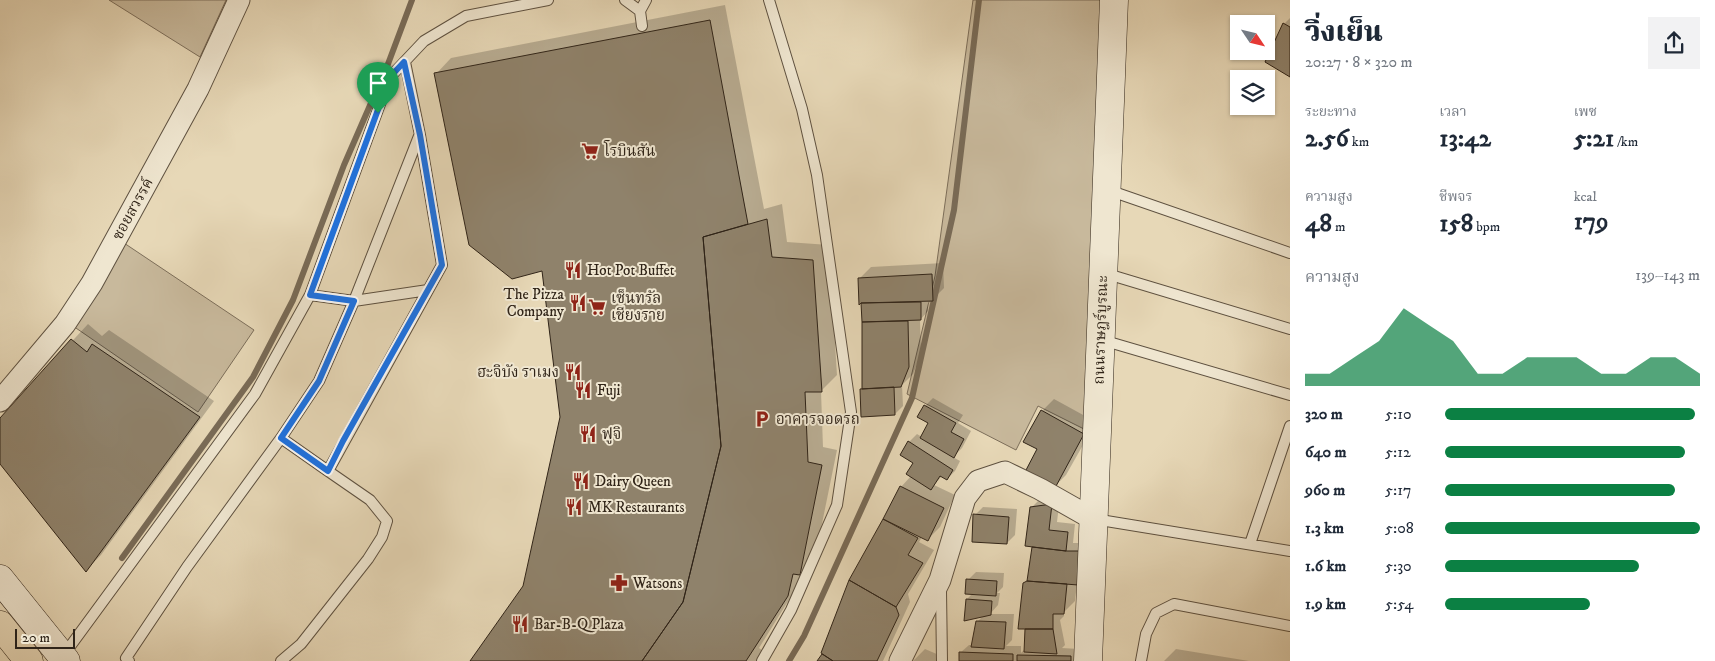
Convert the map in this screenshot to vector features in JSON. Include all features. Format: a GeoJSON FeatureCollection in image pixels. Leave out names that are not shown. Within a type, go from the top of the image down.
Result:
{"type":"FeatureCollection","features":[{"type":"Feature","properties":{"kind":"main road"},"geometry":{"type":"LineString","coordinates":[[0,625],[29,661]]}},
{"type":"Feature","properties":{"kind":"street","name":"ซอยสวรรค์"},"geometry":{"type":"LineString","coordinates":[[0,401],[65,324],[92,283],[198,88],[239,0]]}},
{"type":"Feature","properties":{"kind":"street","name":"ถนนราษฎร์บูรณะ"},"geometry":{"type":"LineString","coordinates":[[1088,661],[1114,0]]}},
{"type":"Feature","properties":{"kind":"street"},"geometry":{"type":"LineString","coordinates":[[900,661],[940,580],[965,498],[978,481],[1005,472],[1093,519]]}},
{"type":"Feature","properties":{"kind":"street"},"geometry":{"type":"LineString","coordinates":[[0,579],[64,659]]}},
{"type":"Feature","properties":{"kind":"lane"},"geometry":{"type":"LineString","coordinates":[[64,659],[255,394],[310,295],[390,77],[424,41],[466,16],[548,0]]}},
{"type":"Feature","properties":{"kind":"lane"},"geometry":{"type":"LineString","coordinates":[[625,0],[640,11]]}},
{"type":"Feature","properties":{"kind":"lane"},"geometry":{"type":"LineString","coordinates":[[642,26],[640,11],[646,0]]}},
{"type":"Feature","properties":{"kind":"lane"},"geometry":{"type":"LineString","coordinates":[[762,661],[792,610],[837,505],[851,412],[817,175],[802,109],[770,0]]}},
{"type":"Feature","properties":{"kind":"lane"},"geometry":{"type":"LineString","coordinates":[[328,471],[442,265],[420,135],[404,62]]}},
{"type":"Feature","properties":{"kind":"lane"},"geometry":{"type":"LineString","coordinates":[[129,661],[126,658],[187,566],[281,438],[319,381],[354,301],[420,135]]}},
{"type":"Feature","properties":{"kind":"lane"},"geometry":{"type":"LineString","coordinates":[[1107,189],[1290,253]]}},
{"type":"Feature","properties":{"kind":"lane"},"geometry":{"type":"LineString","coordinates":[[1103,273],[1290,329]]}},
{"type":"Feature","properties":{"kind":"lane"},"geometry":{"type":"LineString","coordinates":[[310,295],[354,301],[428,290]]}},
{"type":"Feature","properties":{"kind":"lane"},"geometry":{"type":"LineString","coordinates":[[1101,340],[1290,395]]}},
{"type":"Feature","properties":{"kind":"lane"},"geometry":{"type":"LineString","coordinates":[[1250,544],[1290,426]]}},
{"type":"Feature","properties":{"kind":"lane"},"geometry":{"type":"LineString","coordinates":[[281,438],[370,500],[387,521],[382,537],[368,559],[301,644],[281,661]]}},
{"type":"Feature","properties":{"kind":"lane"},"geometry":{"type":"LineString","coordinates":[[1093,519],[1290,551]]}},
{"type":"Feature","properties":{"kind":"lane"},"geometry":{"type":"LineString","coordinates":[[940,580],[942,661]]}},
{"type":"Feature","properties":{"kind":"lane"},"geometry":{"type":"LineString","coordinates":[[1141,661],[1146,634],[1156,613],[1174,604],[1290,626]]}},
{"type":"Feature","properties":{"kind":"shaded area"},"geometry":{"type":"Polygon","coordinates":[[[109,0],[226,0],[200,57],[109,0]]]}},
{"type":"Feature","properties":{"kind":"shaded area"},"geometry":{"type":"Polygon","coordinates":[[[973,0],[1106,0],[1086,430],[1038,406],[1016,450],[907,394],[935,276],[973,0]]]}},
{"type":"Feature","properties":{"kind":"shaded area"},"geometry":{"type":"Polygon","coordinates":[[[121,241],[254,330],[198,412],[73,326],[121,241]]]}},
{"type":"Feature","properties":{"kind":"building"},"geometry":{"type":"Polygon","coordinates":[[[710,20],[748,224],[703,237],[721,446],[683,602],[642,661],[470,661],[523,586],[560,417],[542,271],[512,279],[469,245],[434,73],[710,20]]]}},
{"type":"Feature","properties":{"kind":"building"},"geometry":{"type":"Polygon","coordinates":[[[1283,23],[1290,27],[1290,77],[1265,62],[1266,60],[1275,60],[1275,40],[1283,23]]]}},
{"type":"Feature","properties":{"kind":"building","name":"อาคารจอดรถ"},"geometry":{"type":"Polygon","coordinates":[[[767,219],[772,257],[813,260],[822,392],[805,392],[808,462],[822,465],[800,575],[793,574],[788,596],[746,661],[642,661],[683,602],[721,446],[703,237],[767,219]]]}},
{"type":"Feature","properties":{"kind":"building"},"geometry":{"type":"Polygon","coordinates":[[[932,274],[933,301],[861,303],[859,305],[858,278],[932,274]]]}},
{"type":"Feature","properties":{"kind":"building"},"geometry":{"type":"Polygon","coordinates":[[[921,302],[921,320],[862,322],[861,303],[921,302]]]}},
{"type":"Feature","properties":{"kind":"building"},"geometry":{"type":"Polygon","coordinates":[[[908,321],[909,367],[901,387],[862,389],[862,322],[908,321]]]}},
{"type":"Feature","properties":{"kind":"building"},"geometry":{"type":"Polygon","coordinates":[[[71,339],[87,352],[92,344],[200,417],[86,572],[0,464],[0,418],[71,339]]]}},
{"type":"Feature","properties":{"kind":"building"},"geometry":{"type":"Polygon","coordinates":[[[894,387],[895,415],[861,417],[860,389],[894,387]]]}},
{"type":"Feature","properties":{"kind":"building"},"geometry":{"type":"Polygon","coordinates":[[[924,405],[956,423],[951,432],[964,439],[954,458],[920,438],[928,423],[917,417],[924,405]]]}},
{"type":"Feature","properties":{"kind":"building"},"geometry":{"type":"Polygon","coordinates":[[[1041,410],[1084,434],[1055,488],[1025,472],[1037,449],[1023,442],[1041,410]]]}},
{"type":"Feature","properties":{"kind":"building"},"geometry":{"type":"Polygon","coordinates":[[[908,441],[953,470],[947,480],[940,476],[931,490],[906,474],[913,463],[900,455],[908,441]]]}},
{"type":"Feature","properties":{"kind":"building"},"geometry":{"type":"Polygon","coordinates":[[[900,486],[944,508],[928,541],[883,519],[900,486]]]}},
{"type":"Feature","properties":{"kind":"building"},"geometry":{"type":"Polygon","coordinates":[[[1052,504],[1049,530],[1068,532],[1066,551],[1025,546],[1030,507],[1052,504]]]}},
{"type":"Feature","properties":{"kind":"building"},"geometry":{"type":"Polygon","coordinates":[[[973,514],[1009,517],[1007,544],[972,542],[973,514]]]}},
{"type":"Feature","properties":{"kind":"building"},"geometry":{"type":"Polygon","coordinates":[[[883,519],[918,538],[908,555],[923,563],[896,607],[849,580],[883,519]]]}},
{"type":"Feature","properties":{"kind":"building"},"geometry":{"type":"Polygon","coordinates":[[[1032,547],[1081,551],[1078,585],[1027,581],[1032,547]]]}},
{"type":"Feature","properties":{"kind":"building"},"geometry":{"type":"Polygon","coordinates":[[[966,579],[997,581],[996,596],[965,594],[966,579]]]}},
{"type":"Feature","properties":{"kind":"building"},"geometry":{"type":"Polygon","coordinates":[[[849,580],[896,607],[899,615],[877,661],[833,661],[821,653],[849,580]]]}},
{"type":"Feature","properties":{"kind":"building"},"geometry":{"type":"Polygon","coordinates":[[[1027,581],[1067,584],[1064,614],[1053,614],[1053,629],[1018,629],[1023,583],[1027,581]]]}},
{"type":"Feature","properties":{"kind":"building"},"geometry":{"type":"Polygon","coordinates":[[[966,599],[992,601],[991,615],[964,621],[966,599]]]}},
{"type":"Feature","properties":{"kind":"building"},"geometry":{"type":"Polygon","coordinates":[[[976,621],[1006,622],[1004,649],[971,647],[976,621]]]}},
{"type":"Feature","properties":{"kind":"building"},"geometry":{"type":"Polygon","coordinates":[[[1025,629],[1053,629],[1057,654],[1024,652],[1025,629]]]}},
{"type":"Feature","properties":{"kind":"building"},"geometry":{"type":"Polygon","coordinates":[[[959,652],[1013,654],[1013,661],[959,661],[959,652]]]}},
{"type":"Feature","properties":{"kind":"building"},"geometry":{"type":"Polygon","coordinates":[[[822,654],[833,661],[817,661],[822,654]]]}},
{"type":"Feature","properties":{"kind":"building"},"geometry":{"type":"Polygon","coordinates":[[[1017,655],[1071,656],[1071,661],[1017,661],[1017,655]]]}},
{"type":"Feature","properties":{"kind":"waterway"},"geometry":{"type":"LineString","coordinates":[[122,558],[253,377],[293,300],[344,165],[388,64],[412,0]]}},
{"type":"Feature","properties":{"kind":"waterway"},"geometry":{"type":"LineString","coordinates":[[789,661],[804,636],[912,398],[954,210],[979,0]]}},
{"type":"Feature","properties":{"kind":"place","name":"โรบินสัน"},"geometry":{"type":"Point","coordinates":[590,151]}},
{"type":"Feature","properties":{"kind":"place","name":"Hot Pot Buffet"},"geometry":{"type":"Point","coordinates":[573,270]}},
{"type":"Feature","properties":{"kind":"place","name":"The Pizza Company"},"geometry":{"type":"Point","coordinates":[578,303]}},
{"type":"Feature","properties":{"kind":"place","name":"เซ็นทรัล เชียงราย"},"geometry":{"type":"Point","coordinates":[597,307]}},
{"type":"Feature","properties":{"kind":"place","name":"ฮะจิบัง ราเมง"},"geometry":{"type":"Point","coordinates":[573,372]}},
{"type":"Feature","properties":{"kind":"place","name":"Fuji"},"geometry":{"type":"Point","coordinates":[583,390]}},
{"type":"Feature","properties":{"kind":"place","name":"อาคารจอดรถ"},"geometry":{"type":"Point","coordinates":[762,419]}},
{"type":"Feature","properties":{"kind":"place","name":"ฟูจิ"},"geometry":{"type":"Point","coordinates":[588,434]}},
{"type":"Feature","properties":{"kind":"place","name":"Dairy Queen"},"geometry":{"type":"Point","coordinates":[581,481]}},
{"type":"Feature","properties":{"kind":"place","name":"MK Restaurants"},"geometry":{"type":"Point","coordinates":[574,507]}},
{"type":"Feature","properties":{"kind":"place","name":"Watsons"},"geometry":{"type":"Point","coordinates":[619,583]}},
{"type":"Feature","properties":{"kind":"place","name":"Bar-B-Q Plaza"},"geometry":{"type":"Point","coordinates":[520,624]}},
{"type":"Feature","properties":{"kind":"route"},"geometry":{"type":"LineString","coordinates":[[404,62],[420,135],[442,265],[328,471],[281,438],[319,381],[354,301],[310,295],[378,113],[390,77],[404,62]]}}]}
